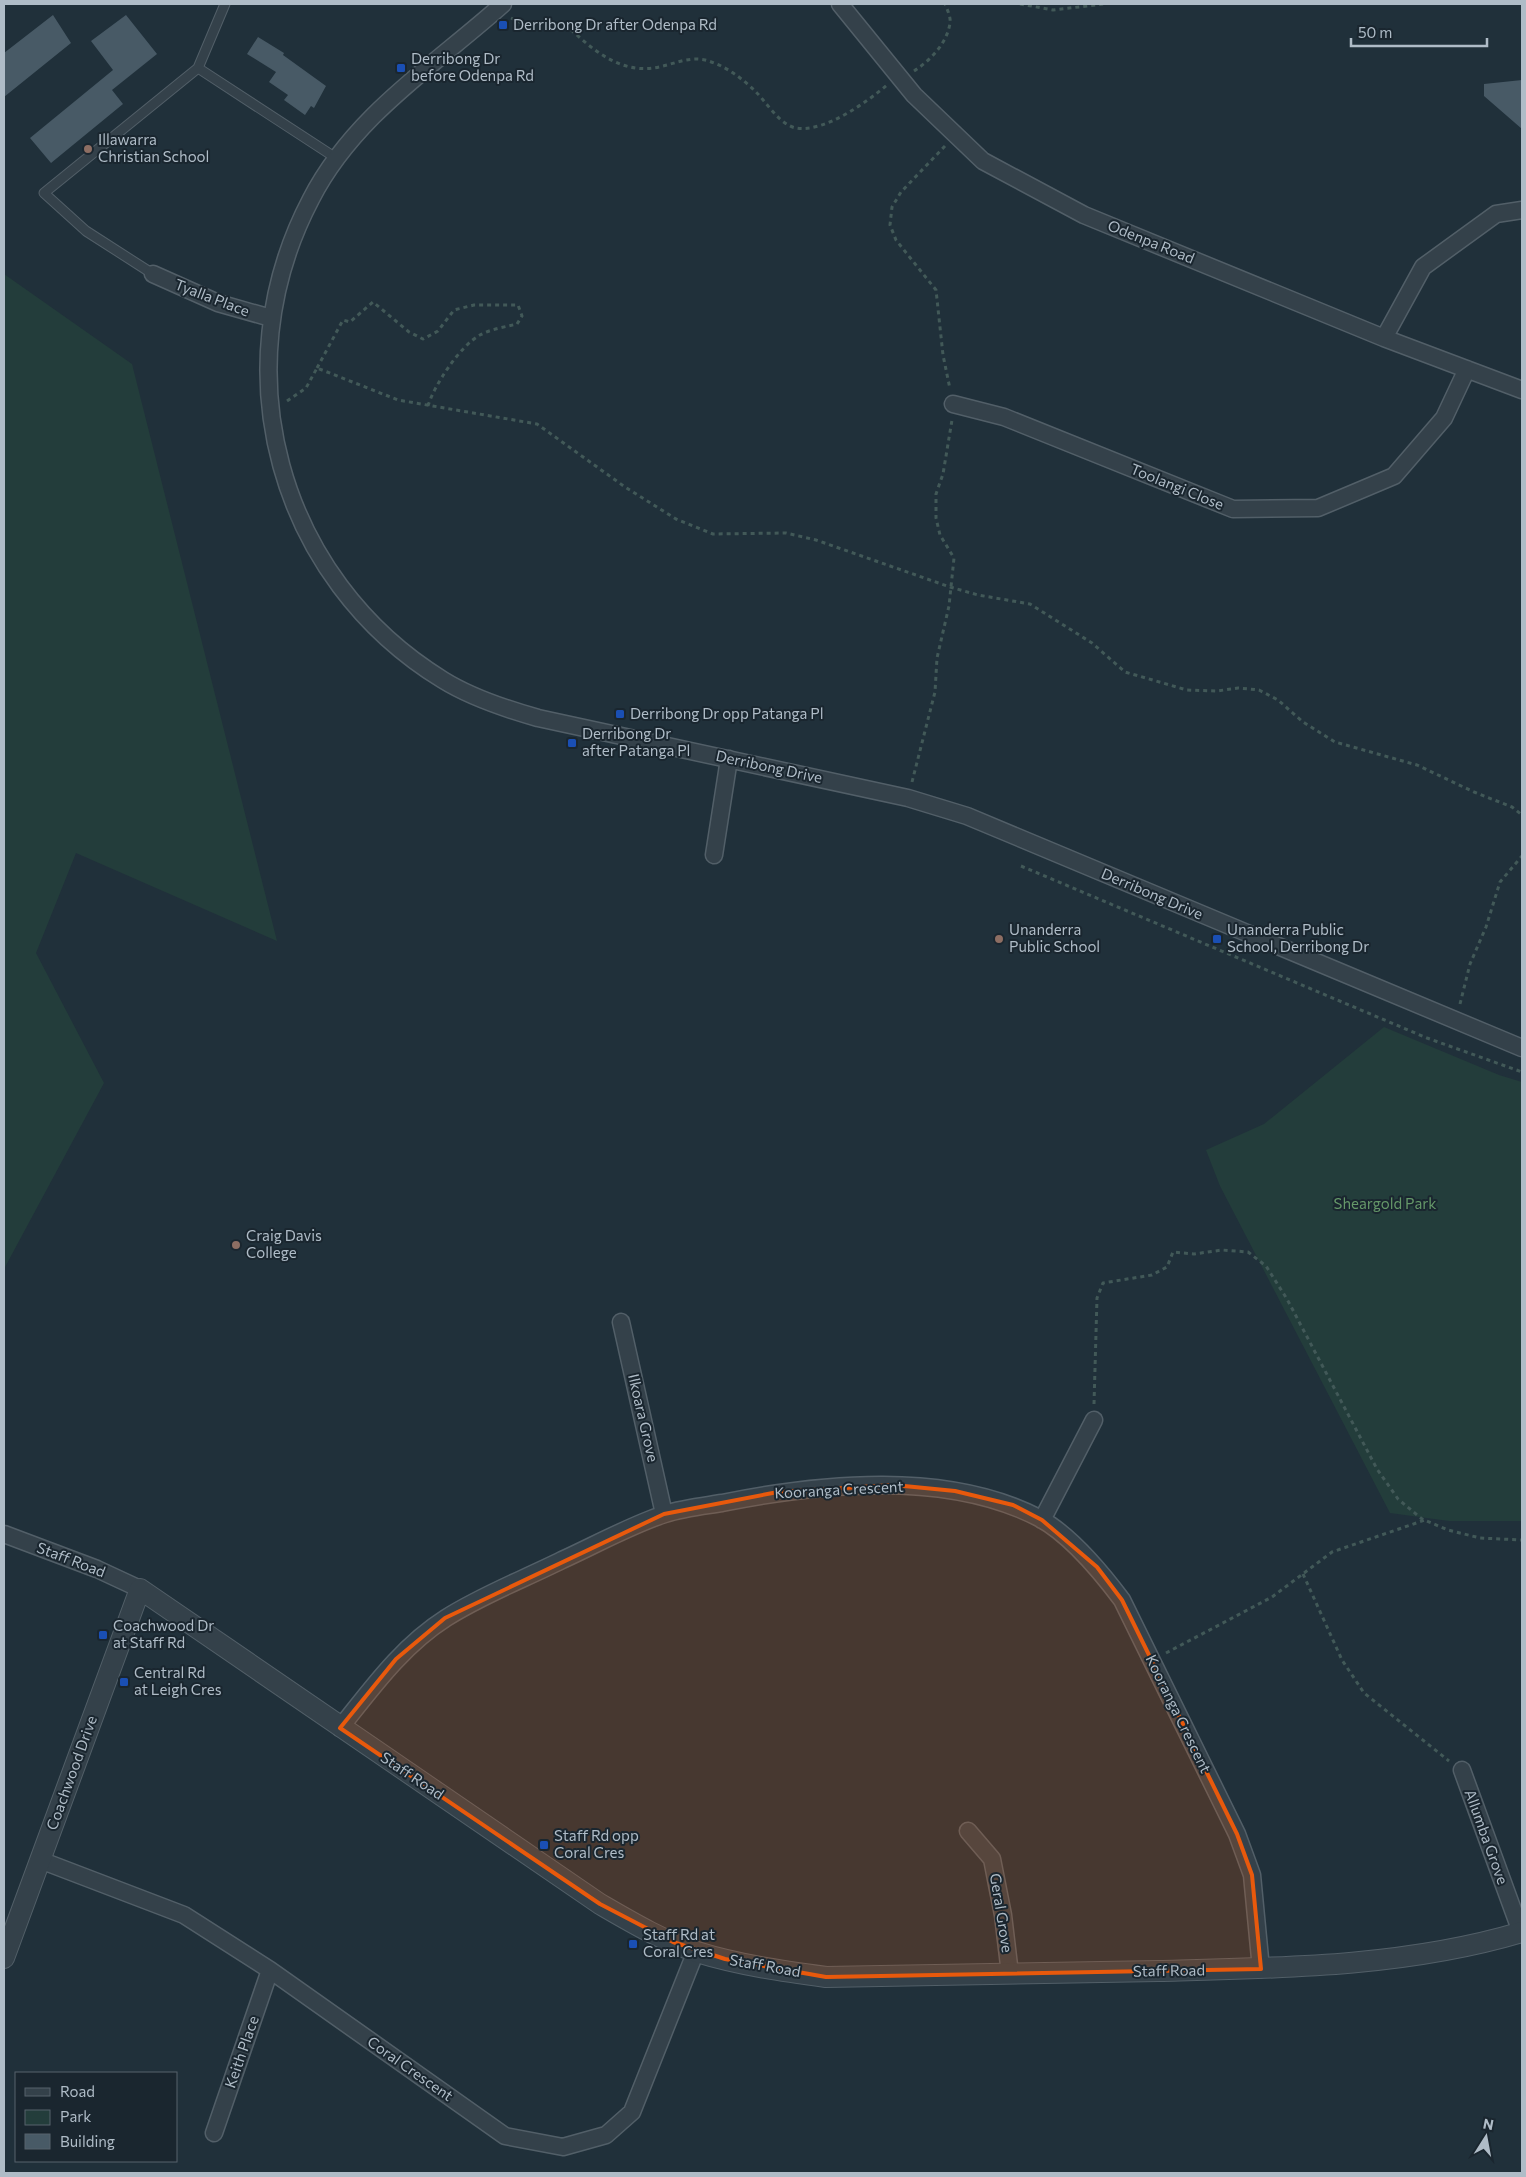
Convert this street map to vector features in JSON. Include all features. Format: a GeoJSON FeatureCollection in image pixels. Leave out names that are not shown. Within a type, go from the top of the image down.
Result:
{"type":"FeatureCollection","features":[{"type":"Feature","properties":{"kind":"street","name":"Odenpa Road"},"geometry":{"type":"LineString","coordinates":[[840,4],[914,95],[983,161],[1084,215],[1384,338],[1522,390]]}},
{"type":"Feature","properties":{"kind":"street","name":"Derribong Drive"},"geometry":{"type":"LineString","coordinates":[[501,6],[402,89],[359,130],[336,158],[311,197],[294,233],[275,292],[268,353],[269,404],[278,454],[288,490],[310,540],[343,592],[373,626],[400,650],[445,682],[509,710],[538,718],[908,798],[988,823],[1456,1022],[1522,1048]]}},
{"type":"Feature","properties":{"kind":"street"},"geometry":{"type":"LineString","coordinates":[[1384,338],[1423,267],[1496,214],[1522,210]]}},
{"type":"Feature","properties":{"kind":"street","name":"Tyalla Place"},"geometry":{"type":"LineString","coordinates":[[153,274],[218,303],[271,318]]}},
{"type":"Feature","properties":{"kind":"street","name":"Toolangi Close"},"geometry":{"type":"LineString","coordinates":[[953,404],[1004,417],[1232,509],[1318,508],[1394,476],[1444,418],[1467,369]]}},
{"type":"Feature","properties":{"kind":"street"},"geometry":{"type":"LineString","coordinates":[[714,855],[729,759]]}},
{"type":"Feature","properties":{"kind":"street","name":"Ilkoara Grove"},"geometry":{"type":"LineString","coordinates":[[621,1322],[664,1514]]}},
{"type":"Feature","properties":{"kind":"street"},"geometry":{"type":"LineString","coordinates":[[1042,1520],[1094,1420]]}},
{"type":"Feature","properties":{"kind":"street","name":"Kooranga Crescent"},"geometry":{"type":"LineString","coordinates":[[340,1728],[396,1659],[445,1618],[515,1583],[664,1514],[778,1492],[894,1485],[955,1491],[1013,1505],[1042,1520],[1097,1567],[1122,1600],[1237,1834],[1252,1875],[1261,1969]]}},
{"type":"Feature","properties":{"kind":"street","name":"Staff Road"},"geometry":{"type":"LineString","coordinates":[[4,1534],[140,1589],[340,1728],[600,1904],[636,1925],[696,1951],[760,1968],[826,1977],[1261,1969],[1374,1960],[1441,1950],[1522,1932]]}},
{"type":"Feature","properties":{"kind":"street","name":"Coachwood Drive"},"geometry":{"type":"LineString","coordinates":[[4,1958],[140,1589]]}},
{"type":"Feature","properties":{"kind":"street","name":"Allumba Grove"},"geometry":{"type":"LineString","coordinates":[[1462,1770],[1522,1932]]}},
{"type":"Feature","properties":{"kind":"street","name":"Geral Grove"},"geometry":{"type":"LineString","coordinates":[[968,1831],[992,1859],[1003,1915],[1010,1974]]}},
{"type":"Feature","properties":{"kind":"street","name":"Coral Crescent"},"geometry":{"type":"LineString","coordinates":[[40,1860],[184,1915],[270,1970],[505,2136],[563,2147],[606,2135],[632,2112],[696,1951]]}},
{"type":"Feature","properties":{"kind":"street","name":"Keith Place"},"geometry":{"type":"LineString","coordinates":[[214,2134],[270,1970]]}},
{"type":"Feature","properties":{"kind":"lane"},"geometry":{"type":"LineString","coordinates":[[153,274],[86,231],[44,193],[198,68],[224,4]]}},
{"type":"Feature","properties":{"kind":"lane"},"geometry":{"type":"LineString","coordinates":[[198,68],[336,158]]}},
{"type":"Feature","properties":{"kind":"path"},"geometry":{"type":"LineString","coordinates":[[501,6],[512,19],[524,24],[564,23],[605,57],[631,68],[652,68],[688,59],[705,60],[735,73],[779,118],[795,128],[822,124],[859,108],[899,76],[916,70],[932,57],[944,41],[951,21],[945,4]]}},
{"type":"Feature","properties":{"kind":"path"},"geometry":{"type":"LineString","coordinates":[[1020,4],[1054,10],[1104,4]]}},
{"type":"Feature","properties":{"kind":"path"},"geometry":{"type":"LineString","coordinates":[[908,798],[935,692],[937,658],[949,606],[954,558],[940,535],[936,518],[936,494],[950,442],[953,404],[943,355],[936,290],[896,240],[890,226],[892,207],[902,192],[956,135]]}},
{"type":"Feature","properties":{"kind":"path"},"geometry":{"type":"LineString","coordinates":[[269,404],[287,401],[306,388],[343,320],[350,322],[372,302],[409,332],[423,339],[438,331],[454,310],[474,305],[518,305],[522,316],[517,324],[478,336],[447,369],[432,392],[428,406]]}},
{"type":"Feature","properties":{"kind":"path"},"geometry":{"type":"LineString","coordinates":[[317,368],[398,400],[538,424],[625,487],[669,515],[713,534],[786,532],[816,540],[950,587],[993,598],[1030,604],[1092,643],[1125,672],[1187,690],[1217,691],[1238,688],[1259,690],[1278,700],[1303,722],[1335,742],[1417,765],[1512,807],[1522,815]]}},
{"type":"Feature","properties":{"kind":"path"},"geometry":{"type":"LineString","coordinates":[[1456,1022],[1470,964],[1486,927],[1500,882],[1522,856]]}},
{"type":"Feature","properties":{"kind":"path"},"geometry":{"type":"LineString","coordinates":[[1021,866],[1427,1038],[1522,1072]]}},
{"type":"Feature","properties":{"kind":"path"},"geometry":{"type":"LineString","coordinates":[[1094,1420],[1098,1298],[1103,1283],[1152,1275],[1166,1267],[1173,1252],[1194,1254],[1222,1250],[1248,1252],[1266,1266],[1287,1299],[1377,1469],[1398,1499],[1425,1520],[1448,1530],[1480,1538],[1522,1540]]}},
{"type":"Feature","properties":{"kind":"path"},"geometry":{"type":"LineString","coordinates":[[1152,1661],[1272,1597],[1332,1552],[1425,1520]]}},
{"type":"Feature","properties":{"kind":"path"},"geometry":{"type":"LineString","coordinates":[[1303,1574],[1342,1660],[1364,1693],[1462,1770]]}},
{"type":"Feature","properties":{"kind":"highlighted area"},"geometry":{"type":"Polygon","coordinates":[[[894,1485],[955,1491],[1013,1505],[1042,1520],[1072,1544],[1097,1567],[1122,1600],[1237,1834],[1252,1875],[1261,1969],[826,1977],[725,1959],[673,1942],[600,1904],[340,1728],[396,1659],[445,1618],[664,1514],[778,1492],[894,1485]]]}},
{"type":"Feature","properties":{"kind":"green space"},"geometry":{"type":"Polygon","coordinates":[[[4,274],[132,364],[277,941],[76,853],[36,953],[104,1083],[4,1269],[4,274]]]}},
{"type":"Feature","properties":{"kind":"green space","name":"Sheargold Park"},"geometry":{"type":"Polygon","coordinates":[[[1384,1027],[1499,1075],[1522,1082],[1522,1521],[1449,1521],[1390,1513],[1220,1186],[1206,1150],[1264,1124],[1384,1027]]]}},
{"type":"Feature","properties":{"kind":"building"},"geometry":{"type":"Polygon","coordinates":[[[53,15],[71,43],[4,97],[4,53],[53,15]]]}},
{"type":"Feature","properties":{"kind":"building"},"geometry":{"type":"Polygon","coordinates":[[[126,15],[157,54],[112,90],[123,104],[51,163],[30,138],[113,70],[91,41],[126,15]]]}},
{"type":"Feature","properties":{"kind":"building"},"geometry":{"type":"Polygon","coordinates":[[[258,37],[284,53],[283,55],[326,86],[314,108],[311,106],[305,115],[284,100],[288,95],[269,82],[276,72],[247,54],[258,37]]]}},
{"type":"Feature","properties":{"kind":"building"},"geometry":{"type":"Polygon","coordinates":[[[1522,80],[1522,129],[1484,96],[1484,84],[1522,80]]]}},
{"type":"Feature","properties":{"kind":"place","name":"Derribong Dr after Odenpa Rd"},"geometry":{"type":"Point","coordinates":[503,25]}},
{"type":"Feature","properties":{"kind":"place","name":"Derribong Dr before Odenpa Rd"},"geometry":{"type":"Point","coordinates":[401,68]}},
{"type":"Feature","properties":{"kind":"place","name":"Illawarra Christian School"},"geometry":{"type":"Point","coordinates":[88,149]}},
{"type":"Feature","properties":{"kind":"place","name":"Derribong Dr opp Patanga Pl"},"geometry":{"type":"Point","coordinates":[620,714]}},
{"type":"Feature","properties":{"kind":"place","name":"Derribong Dr after Patanga Pl"},"geometry":{"type":"Point","coordinates":[572,743]}},
{"type":"Feature","properties":{"kind":"place","name":"Unanderra Public School"},"geometry":{"type":"Point","coordinates":[999,939]}},
{"type":"Feature","properties":{"kind":"place","name":"Unanderra Public School, Derribong Dr"},"geometry":{"type":"Point","coordinates":[1217,939]}},
{"type":"Feature","properties":{"kind":"place","name":"Craig Davis College"},"geometry":{"type":"Point","coordinates":[236,1245]}},
{"type":"Feature","properties":{"kind":"place","name":"Coachwood Dr at Staff Rd"},"geometry":{"type":"Point","coordinates":[103,1635]}},
{"type":"Feature","properties":{"kind":"place","name":"Central Rd at Leigh Cres"},"geometry":{"type":"Point","coordinates":[124,1682]}},
{"type":"Feature","properties":{"kind":"place","name":"Staff Rd opp Coral Cres"},"geometry":{"type":"Point","coordinates":[544,1845]}},
{"type":"Feature","properties":{"kind":"place","name":"Staff Rd at Coral Cres"},"geometry":{"type":"Point","coordinates":[633,1944]}}]}
